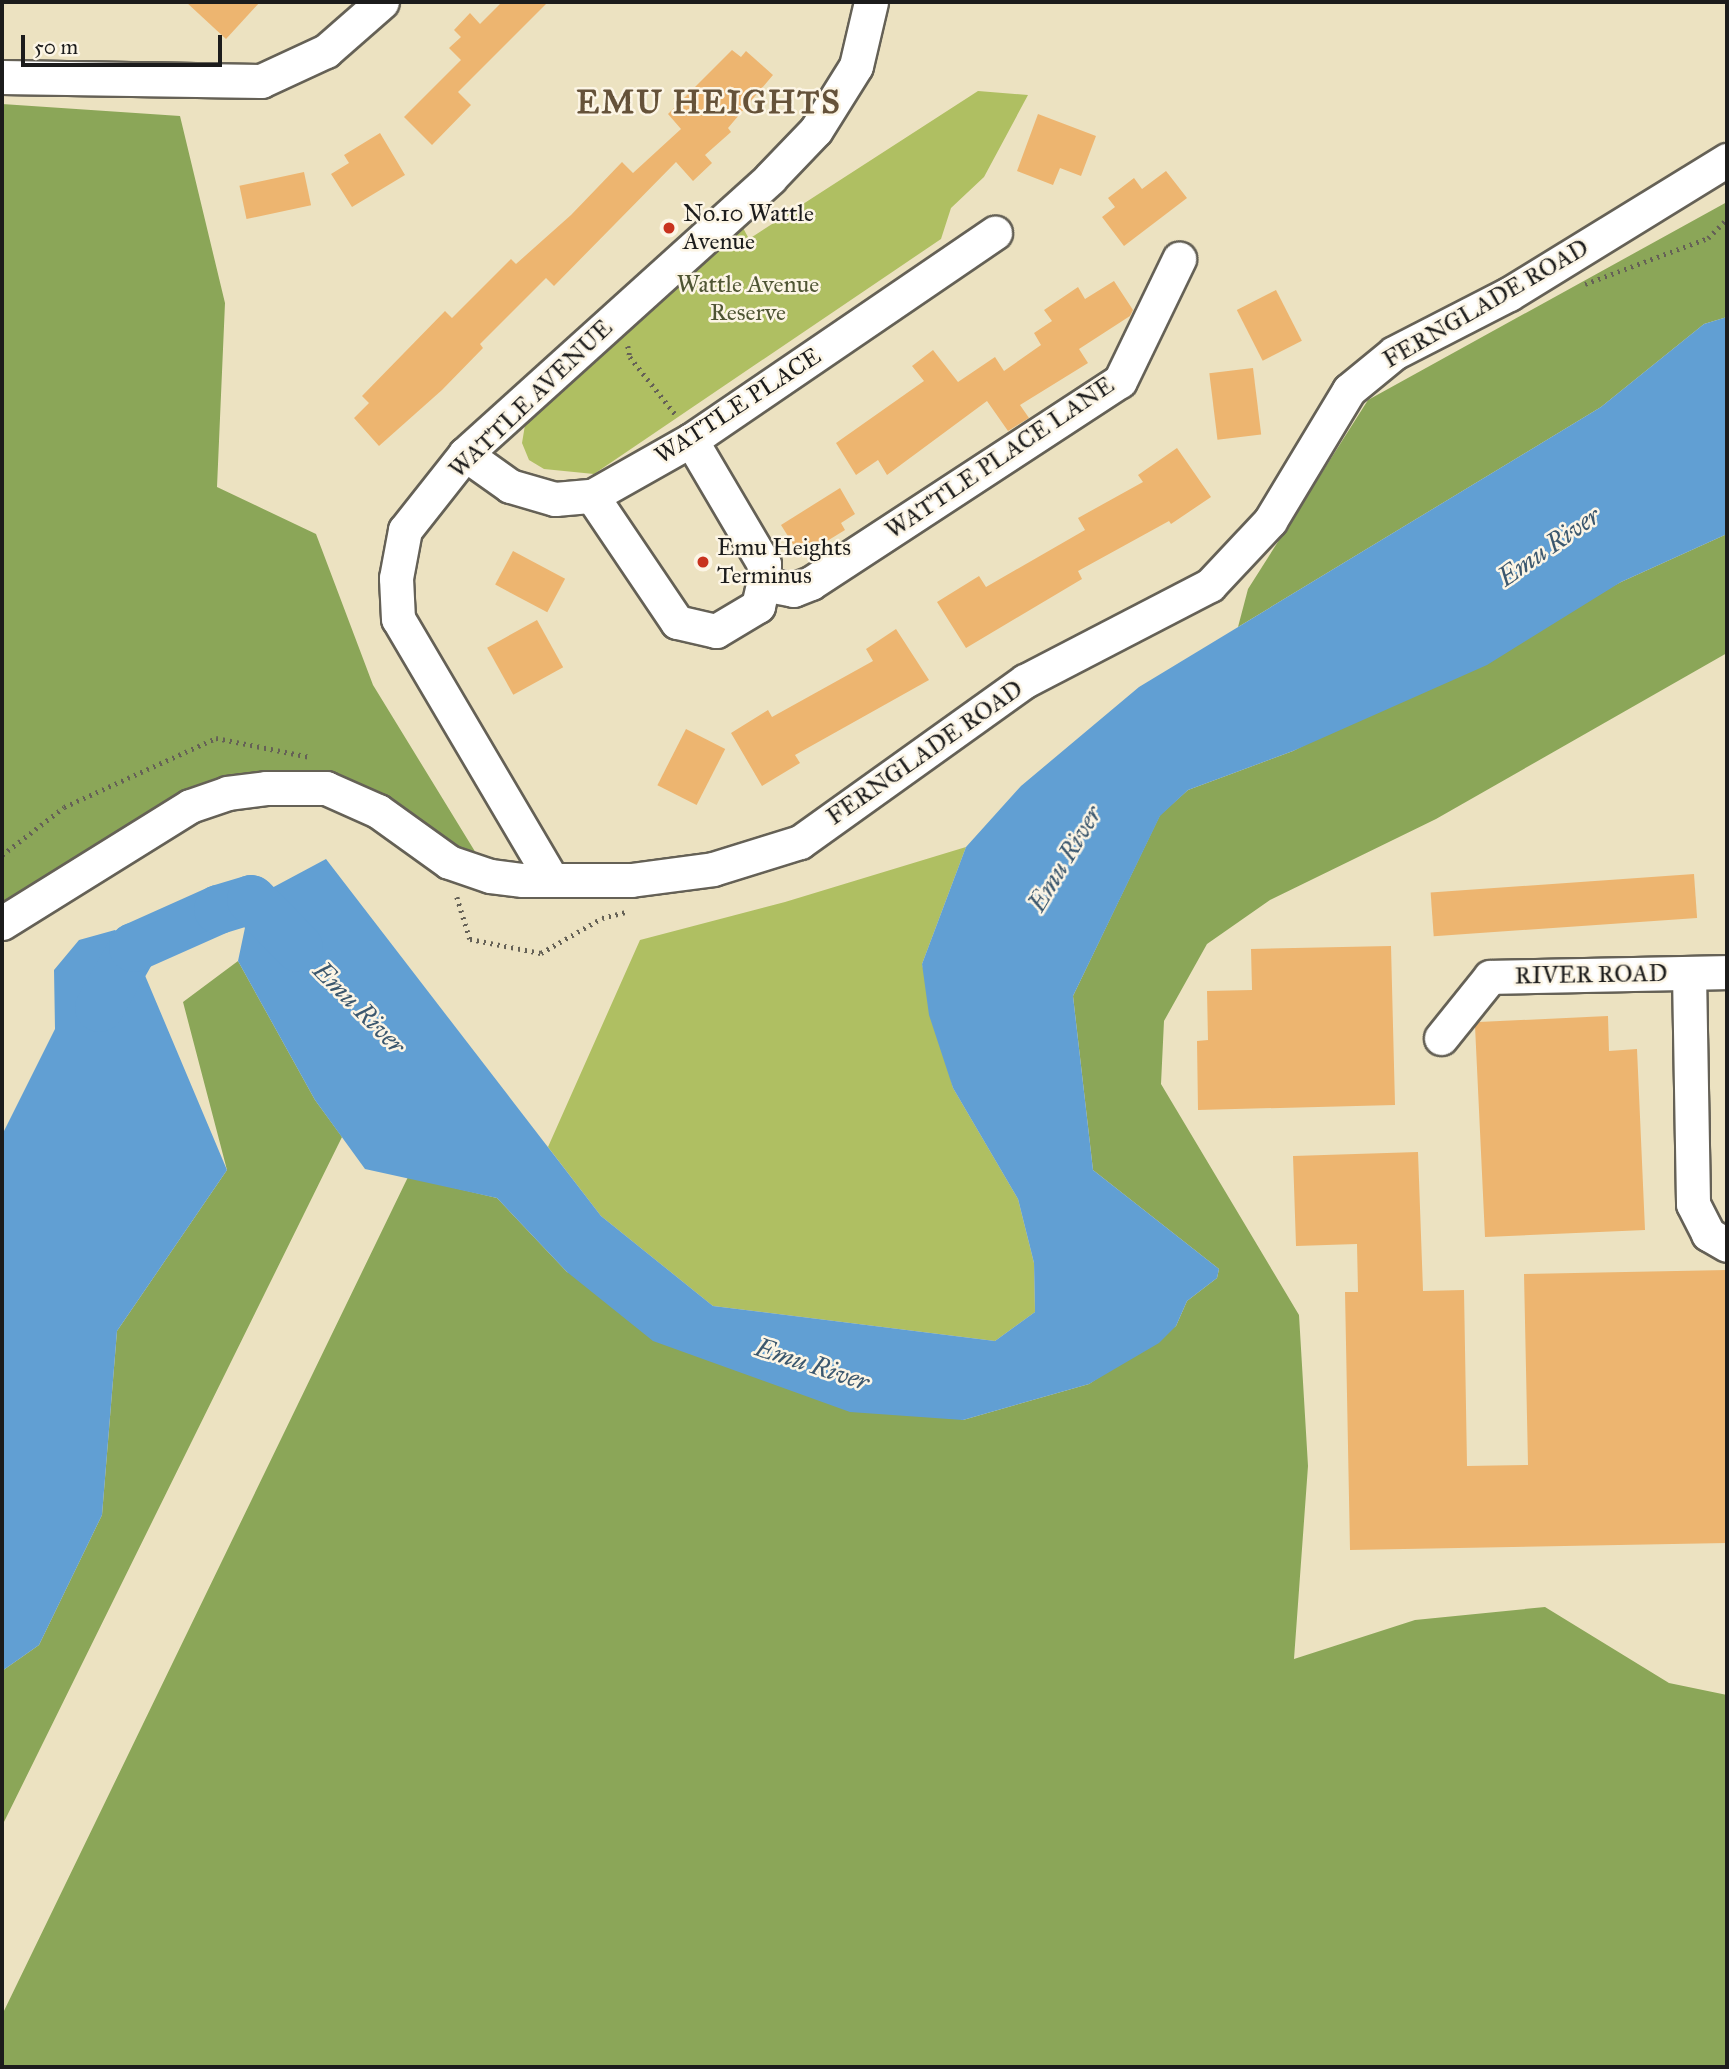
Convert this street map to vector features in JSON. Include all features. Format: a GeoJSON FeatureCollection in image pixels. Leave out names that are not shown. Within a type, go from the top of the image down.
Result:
{"type":"FeatureCollection","features":[{"type":"Feature","properties":{"kind":"street"},"geometry":{"type":"LineString","coordinates":[[2,77],[261,81],[326,51],[382,2]]}},
{"type":"Feature","properties":{"kind":"street","name":"WATTLE AVENUE"},"geometry":{"type":"LineString","coordinates":[[552,880],[398,619],[396,578],[405,530],[466,454],[770,178],[816,130],[856,66],[871,2]]}},
{"type":"Feature","properties":{"kind":"street","name":"FERNGLADE ROAD"},"geometry":{"type":"LineString","coordinates":[[2,923],[190,806],[227,793],[326,788],[377,811],[449,862],[490,876],[552,880],[631,880],[713,869],[800,842],[1025,681],[1210,585],[1270,521],[1349,390],[1394,353],[1509,294],[1727,160]]}},
{"type":"Feature","properties":{"kind":"street","name":"WATTLE PLACE"},"geometry":{"type":"LineString","coordinates":[[466,454],[510,486],[555,499],[592,496],[691,440],[995,233]]}},
{"type":"Feature","properties":{"kind":"street","name":"WATTLE PLACE LANE"},"geometry":{"type":"LineString","coordinates":[[763,584],[793,590],[811,583],[1120,382],[1179,259]]}},
{"type":"Feature","properties":{"kind":"street"},"geometry":{"type":"LineString","coordinates":[[592,496],[677,622],[716,631],[758,606],[764,564],[691,440]]}},
{"type":"Feature","properties":{"kind":"street","name":"RIVER ROAD"},"geometry":{"type":"LineString","coordinates":[[1441,1038],[1490,977],[1727,972]]}},
{"type":"Feature","properties":{"kind":"street"},"geometry":{"type":"LineString","coordinates":[[1689,973],[1693,1204],[1707,1234],[1727,1245]]}},
{"type":"Feature","properties":{"kind":"path"},"geometry":{"type":"LineString","coordinates":[[1571,288],[1633,270],[1707,238],[1727,219]]}},
{"type":"Feature","properties":{"kind":"path"},"geometry":{"type":"LineString","coordinates":[[640,373],[670,406]]}},
{"type":"Feature","properties":{"kind":"path"},"geometry":{"type":"LineString","coordinates":[[2,855],[64,807],[216,738],[313,757]]}},
{"type":"Feature","properties":{"kind":"path"},"geometry":{"type":"LineString","coordinates":[[449,862],[470,939],[489,944],[541,953],[602,918],[639,909]]}},
{"type":"Feature","properties":{"kind":"green space","name":"Wattle Avenue Reserve"},"geometry":{"type":"Polygon","coordinates":[[[978,91],[1028,95],[984,177],[951,208],[941,239],[594,474],[544,469],[529,460],[522,443],[525,425],[742,226],[749,239],[978,91]]]}},
{"type":"Feature","properties":{"kind":"green space"},"geometry":{"type":"Polygon","coordinates":[[[2,104],[180,116],[225,303],[217,487],[316,534],[373,685],[490,876],[378,811],[227,793],[2,923],[2,104]]]}},
{"type":"Feature","properties":{"kind":"green space"},"geometry":{"type":"Polygon","coordinates":[[[1727,202],[1727,317],[1704,324],[1601,407],[1238,627],[1248,589],[1368,400],[1727,202]]]}},
{"type":"Feature","properties":{"kind":"green space"},"geometry":{"type":"Polygon","coordinates":[[[1727,534],[1727,653],[1436,819],[1270,900],[1207,944],[1164,1021],[1161,1084],[1299,1315],[1308,1466],[1294,1659],[1415,1620],[1545,1607],[1669,1683],[1727,1695],[1727,2067],[2,2067],[2,2015],[408,1177],[497,1198],[567,1272],[963,1420],[1089,1384],[1176,1326],[1187,1301],[1217,1278],[1219,1269],[1093,1170],[1073,996],[1160,815],[1188,790],[1293,751],[1621,582],[1727,534]]]}},
{"type":"Feature","properties":{"kind":"green space"},"geometry":{"type":"Polygon","coordinates":[[[966,847],[922,964],[953,1088],[1018,1199],[1034,1263],[1035,1312],[995,1341],[713,1306],[601,1216],[548,1147],[640,940],[785,902],[966,847]]]}},
{"type":"Feature","properties":{"kind":"green space"},"geometry":{"type":"Polygon","coordinates":[[[238,961],[315,1100],[342,1137],[2,1826],[2,1671],[39,1645],[102,1515],[117,1331],[227,1170],[183,1002],[238,961]]]}},
{"type":"Feature","properties":{"kind":"water"},"geometry":{"type":"Polygon","coordinates":[[[1727,317],[1727,534],[1621,582],[1487,665],[1293,751],[1188,790],[1160,816],[1073,996],[1093,1170],[1219,1269],[1217,1278],[1187,1301],[1176,1326],[1159,1343],[1089,1384],[963,1420],[850,1412],[653,1341],[567,1272],[497,1198],[365,1169],[315,1100],[238,961],[251,899],[326,859],[601,1216],[713,1306],[995,1341],[1035,1312],[1034,1263],[1018,1199],[953,1088],[929,1015],[922,964],[966,847],[1021,786],[1139,687],[1601,407],[1704,324],[1727,317]]]}},
{"type":"Feature","properties":{"kind":"water"},"geometry":{"type":"Polygon","coordinates":[[[115,930],[133,947],[227,1170],[117,1331],[102,1515],[39,1645],[2,1671],[2,1135],[55,1029],[54,970],[79,940],[115,930]]]}},
{"type":"Feature","properties":{"kind":"building"},"geometry":{"type":"Polygon","coordinates":[[[186,2],[260,2],[226,39],[186,2]]]}},
{"type":"Feature","properties":{"kind":"building"},"geometry":{"type":"Polygon","coordinates":[[[502,2],[548,2],[458,92],[471,105],[432,145],[404,117],[461,60],[449,48],[461,37],[454,30],[470,13],[480,24],[502,2]]]}},
{"type":"Feature","properties":{"kind":"building"},"geometry":{"type":"Polygon","coordinates":[[[732,50],[741,57],[746,51],[773,75],[728,128],[731,132],[705,155],[712,163],[693,181],[676,162],[554,286],[546,278],[480,344],[483,348],[442,390],[379,446],[354,418],[369,403],[362,396],[445,311],[452,318],[511,259],[516,264],[571,215],[622,162],[633,173],[681,129],[668,114],[732,50]]]}},
{"type":"Feature","properties":{"kind":"building"},"geometry":{"type":"Polygon","coordinates":[[[1038,114],[1096,136],[1081,176],[1060,168],[1053,185],[1017,171],[1038,114]]]}},
{"type":"Feature","properties":{"kind":"building"},"geometry":{"type":"Polygon","coordinates":[[[380,133],[405,175],[352,207],[331,174],[349,163],[344,155],[380,133]]]}},
{"type":"Feature","properties":{"kind":"building"},"geometry":{"type":"Polygon","coordinates":[[[1166,171],[1187,198],[1124,246],[1102,217],[1115,207],[1108,198],[1134,178],[1142,189],[1166,171]]]}},
{"type":"Feature","properties":{"kind":"building"},"geometry":{"type":"Polygon","coordinates":[[[304,172],[311,205],[247,219],[239,186],[304,172]]]}},
{"type":"Feature","properties":{"kind":"building"},"geometry":{"type":"Polygon","coordinates":[[[1114,281],[1133,310],[1130,316],[1079,349],[1088,363],[1020,405],[1029,418],[1008,431],[987,401],[887,475],[878,460],[856,475],[836,443],[924,381],[912,366],[933,350],[958,382],[995,357],[1004,371],[1041,345],[1034,333],[1052,321],[1044,310],[1078,287],[1085,299],[1114,281]]]}},
{"type":"Feature","properties":{"kind":"building"},"geometry":{"type":"Polygon","coordinates":[[[1276,290],[1302,341],[1263,361],[1237,310],[1276,290]]]}},
{"type":"Feature","properties":{"kind":"building"},"geometry":{"type":"Polygon","coordinates":[[[1253,368],[1261,435],[1217,440],[1209,373],[1253,368]]]}},
{"type":"Feature","properties":{"kind":"building"},"geometry":{"type":"Polygon","coordinates":[[[1177,448],[1211,497],[1171,524],[1169,521],[1078,571],[1082,579],[966,648],[937,602],[979,576],[986,587],[1085,530],[1078,518],[1143,482],[1138,475],[1177,448]]]}},
{"type":"Feature","properties":{"kind":"building"},"geometry":{"type":"Polygon","coordinates":[[[840,488],[855,514],[841,523],[845,530],[801,557],[781,525],[840,488]]]}},
{"type":"Feature","properties":{"kind":"building"},"geometry":{"type":"Polygon","coordinates":[[[513,551],[565,579],[547,612],[495,585],[513,551]]]}},
{"type":"Feature","properties":{"kind":"building"},"geometry":{"type":"Polygon","coordinates":[[[537,620],[563,667],[513,695],[487,648],[537,620]]]}},
{"type":"Feature","properties":{"kind":"building"},"geometry":{"type":"Polygon","coordinates":[[[896,629],[929,680],[795,755],[800,763],[762,786],[731,733],[768,710],[772,717],[873,661],[866,649],[896,629]]]}},
{"type":"Feature","properties":{"kind":"building"},"geometry":{"type":"Polygon","coordinates":[[[686,729],[725,749],[697,805],[657,785],[686,729]]]}},
{"type":"Feature","properties":{"kind":"building"},"geometry":{"type":"Polygon","coordinates":[[[1694,874],[1697,918],[1434,936],[1431,892],[1694,874]]]}},
{"type":"Feature","properties":{"kind":"building"},"geometry":{"type":"Polygon","coordinates":[[[1391,946],[1395,1105],[1198,1110],[1197,1041],[1208,1040],[1207,991],[1252,990],[1251,949],[1391,946]]]}},
{"type":"Feature","properties":{"kind":"building"},"geometry":{"type":"Polygon","coordinates":[[[1608,1016],[1609,1051],[1637,1049],[1645,1230],[1485,1237],[1475,1026],[1479,1022],[1608,1016]]]}},
{"type":"Feature","properties":{"kind":"building"},"geometry":{"type":"Polygon","coordinates":[[[1418,1152],[1423,1291],[1464,1290],[1467,1466],[1528,1465],[1524,1274],[1727,1270],[1727,1543],[1350,1550],[1345,1292],[1358,1292],[1357,1244],[1296,1246],[1293,1156],[1418,1152]]]}},
{"type":"Feature","properties":{"kind":"waterway","name":"Emu River"},"geometry":{"type":"LineString","coordinates":[[99,1007],[133,947],[218,909],[251,899],[298,947]]}},
{"type":"Feature","properties":{"kind":"place","name":"No.10 Wattle Avenue"},"geometry":{"type":"Point","coordinates":[669,228]}},
{"type":"Feature","properties":{"kind":"place","name":"Emu Heights Terminus"},"geometry":{"type":"Point","coordinates":[703,562]}},
{"type":"Feature","properties":{"kind":"district","name":"EMU HEIGHTS"},"geometry":{"type":"Point","coordinates":[709,103]}}]}
